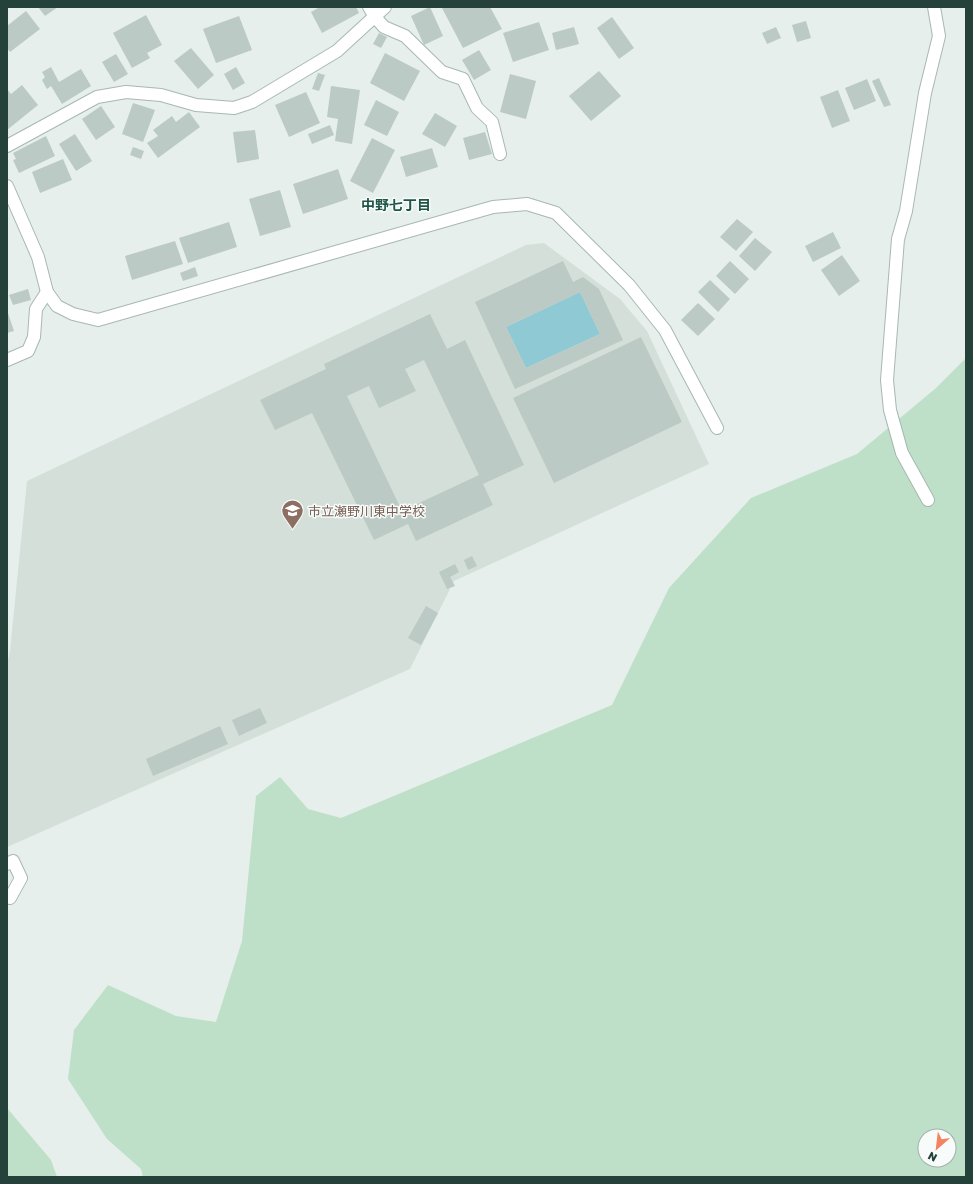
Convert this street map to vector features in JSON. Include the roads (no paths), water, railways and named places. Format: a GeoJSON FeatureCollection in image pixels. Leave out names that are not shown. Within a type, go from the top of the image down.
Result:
{"type":"FeatureCollection","features":[{"type":"Feature","properties":{"kind":"street"},"geometry":{"type":"LineString","coordinates":[[7,146],[96,97],[126,92],[161,95],[196,105],[234,108],[252,102],[337,51],[372,12],[385,7]]}},
{"type":"Feature","properties":{"kind":"street"},"geometry":{"type":"LineString","coordinates":[[928,500],[902,453],[890,410],[887,380],[898,239],[906,211],[925,93],[939,36],[934,7]]}},
{"type":"Feature","properties":{"kind":"street"},"geometry":{"type":"LineString","coordinates":[[372,12],[384,27],[405,36],[442,72],[463,79],[477,108],[492,122],[500,154]]}},
{"type":"Feature","properties":{"kind":"street"},"geometry":{"type":"LineString","coordinates":[[7,186],[38,257],[47,292],[57,306],[73,314],[98,320],[493,207],[526,204],[556,213],[629,285],[665,330],[717,428]]}},
{"type":"Feature","properties":{"kind":"street"},"geometry":{"type":"LineString","coordinates":[[7,360],[28,351],[34,337],[36,309],[47,292]]}},
{"type":"Feature","properties":{"kind":"street"},"geometry":{"type":"LineString","coordinates":[[7,864],[13,861],[21,878],[10,898]]}},
{"type":"Feature","properties":{"kind":"water"},"geometry":{"type":"Polygon","coordinates":[[[580,292],[600,334],[526,368],[506,327],[580,292]]]}},
{"type":"Feature","properties":{"kind":"place","name":"市立瀬野川東中学校"},"geometry":{"type":"Point","coordinates":[292,530]}},
{"type":"Feature","properties":{"kind":"district","name":"中野七丁目"},"geometry":{"type":"Point","coordinates":[396,205]}}]}
